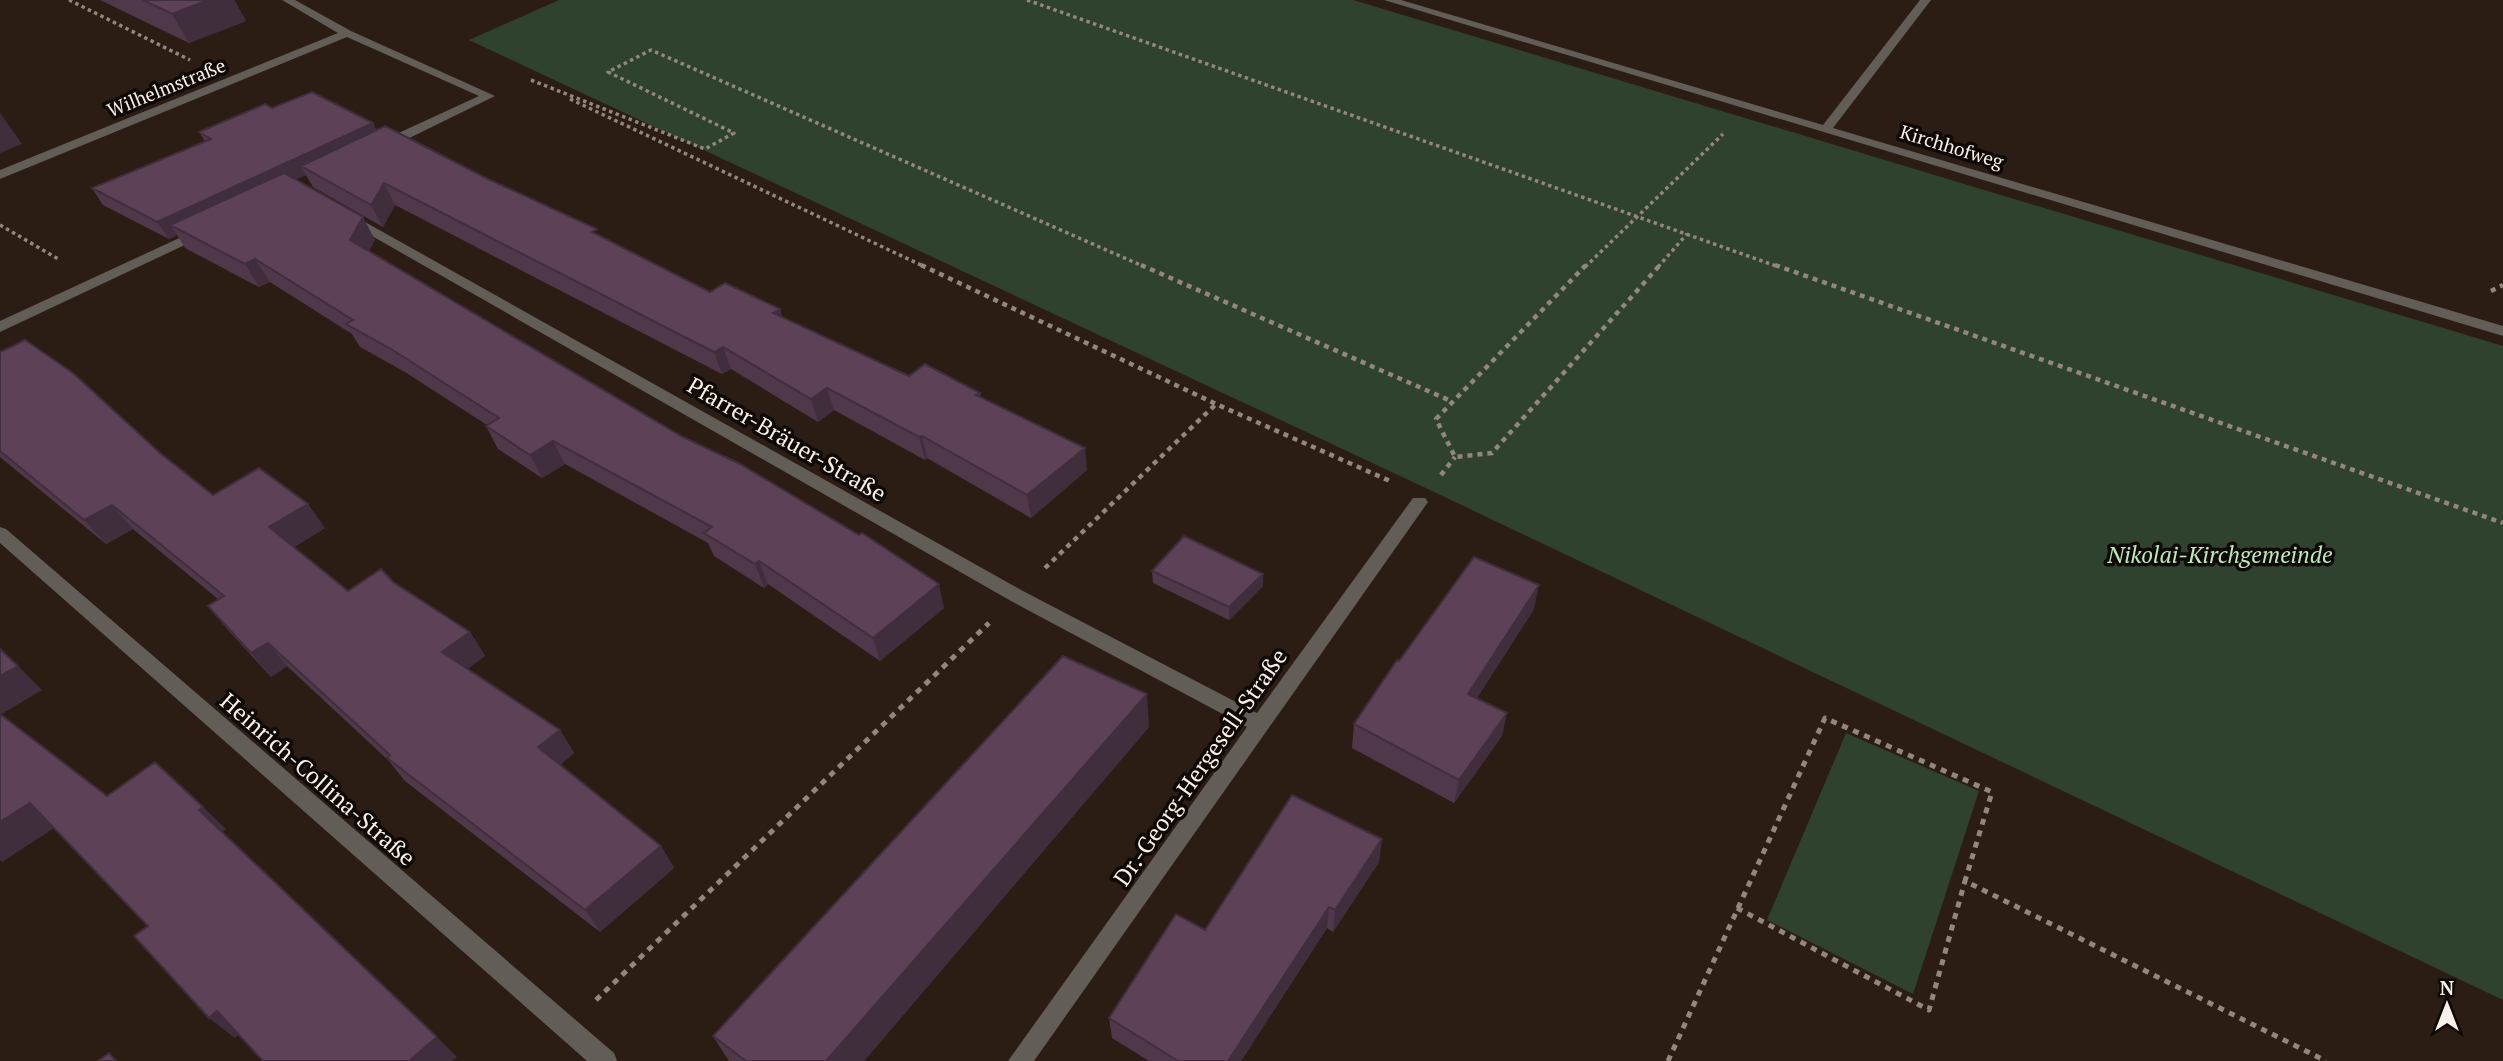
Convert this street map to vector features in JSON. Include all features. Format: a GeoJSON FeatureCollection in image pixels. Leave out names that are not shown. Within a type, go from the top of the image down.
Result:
{"type":"FeatureCollection","features":[{"type":"Feature","properties":{"kind":"street"},"geometry":{"type":"LineString","coordinates":[[287,0],[347,33],[489,96]]}},
{"type":"Feature","properties":{"kind":"street","name":"Kirchhofweg"},"geometry":{"type":"LineString","coordinates":[[1389,0],[2503,331]]}},
{"type":"Feature","properties":{"kind":"street"},"geometry":{"type":"LineString","coordinates":[[1826,129],[1926,0]]}},
{"type":"Feature","properties":{"kind":"street","name":"Wilhelmstraße"},"geometry":{"type":"LineString","coordinates":[[0,176],[347,33]]}},
{"type":"Feature","properties":{"kind":"street"},"geometry":{"type":"LineString","coordinates":[[368,152],[489,96]]}},
{"type":"Feature","properties":{"kind":"street","name":"Pfarrer-Bräuer-Straße"},"geometry":{"type":"LineString","coordinates":[[332,207],[1017,596],[1260,724]]}},
{"type":"Feature","properties":{"kind":"street"},"geometry":{"type":"LineString","coordinates":[[0,327],[209,228]]}},
{"type":"Feature","properties":{"kind":"street","name":"Dr.-Georg-Hergesell-Straße"},"geometry":{"type":"LineString","coordinates":[[1020,1061],[1419,502]]}},
{"type":"Feature","properties":{"kind":"street","name":"Heinrich-Collina-Straße"},"geometry":{"type":"LineString","coordinates":[[0,533],[605,1061]]}},
{"type":"Feature","properties":{"kind":"path"},"geometry":{"type":"LineString","coordinates":[[69,0],[232,80]]}},
{"type":"Feature","properties":{"kind":"path"},"geometry":{"type":"LineString","coordinates":[[1027,0],[2503,523]]}},
{"type":"Feature","properties":{"kind":"path"},"geometry":{"type":"LineString","coordinates":[[489,96],[531,80],[705,149],[734,133],[608,72],[651,50],[1451,401]]}},
{"type":"Feature","properties":{"kind":"path"},"geometry":{"type":"LineString","coordinates":[[531,80],[1216,404],[1412,490],[1419,502]]}},
{"type":"Feature","properties":{"kind":"path"},"geometry":{"type":"LineString","coordinates":[[1687,234],[1492,453],[1455,457],[1436,419],[1635,216],[1726,131]]}},
{"type":"Feature","properties":{"kind":"path"},"geometry":{"type":"LineString","coordinates":[[0,225],[97,281]]}},
{"type":"Feature","properties":{"kind":"path"},"geometry":{"type":"LineString","coordinates":[[566,1029],[1216,404]]}},
{"type":"Feature","properties":{"kind":"path"},"geometry":{"type":"LineString","coordinates":[[1668,1061],[1737,908],[1825,718],[1992,792],[1929,1010],[1737,908]]}},
{"type":"Feature","properties":{"kind":"path"},"geometry":{"type":"LineString","coordinates":[[1965,881],[2326,1061]]}},
{"type":"Feature","properties":{"kind":"green space","name":"Nikolai-Kirchgemeinde"},"geometry":{"type":"Polygon","coordinates":[[[559,0],[1353,0],[2503,346],[2503,1000],[1430,490],[469,40],[559,0]]]}},
{"type":"Feature","properties":{"kind":"green space"},"geometry":{"type":"Polygon","coordinates":[[[1846,733],[1979,791],[1913,994],[1767,920],[1846,733]]]}},
{"type":"Feature","properties":{"kind":"building"},"geometry":{"type":"Polygon","coordinates":[[[143,0],[208,0],[172,14],[143,0]]]}},
{"type":"Feature","properties":{"kind":"building"},"geometry":{"type":"Polygon","coordinates":[[[312,92],[373,123],[157,222],[92,188],[211,139],[199,132],[265,104],[272,108],[312,92]]]}},
{"type":"Feature","properties":{"kind":"building"},"geometry":{"type":"Polygon","coordinates":[[[385,126],[488,179],[597,229],[592,232],[710,292],[725,283],[780,309],[773,313],[909,376],[925,364],[980,393],[976,395],[1085,448],[1027,495],[922,436],[919,437],[827,388],[811,399],[723,347],[714,352],[384,183],[371,205],[301,166],[385,126]]]}},
{"type":"Feature","properties":{"kind":"building"},"geometry":{"type":"Polygon","coordinates":[[[284,173],[363,217],[350,240],[683,437],[740,464],[859,535],[862,533],[939,584],[873,638],[759,561],[755,564],[704,533],[712,527],[553,441],[530,455],[486,426],[499,418],[391,349],[346,324],[353,320],[255,259],[245,264],[170,225],[284,173]]]}},
{"type":"Feature","properties":{"kind":"building"},"geometry":{"type":"Polygon","coordinates":[[[25,340],[73,373],[160,453],[213,495],[259,468],[308,504],[269,527],[348,591],[381,569],[393,582],[470,632],[442,652],[560,730],[538,747],[661,846],[585,910],[387,758],[390,755],[268,643],[251,653],[208,606],[224,596],[112,505],[84,520],[0,451],[0,352],[25,340]]]}},
{"type":"Feature","properties":{"kind":"building"},"geometry":{"type":"Polygon","coordinates":[[[1184,536],[1263,574],[1229,607],[1152,571],[1184,536]]]}},
{"type":"Feature","properties":{"kind":"building"},"geometry":{"type":"Polygon","coordinates":[[[1474,557],[1539,585],[1468,694],[1507,713],[1459,780],[1354,724],[1397,660],[1399,661],[1474,557]]]}},
{"type":"Feature","properties":{"kind":"building"},"geometry":{"type":"Polygon","coordinates":[[[0,649],[18,666],[0,676],[0,649]]]}},
{"type":"Feature","properties":{"kind":"building"},"geometry":{"type":"Polygon","coordinates":[[[1063,656],[1147,694],[826,1061],[746,1061],[713,1036],[1063,656]]]}},
{"type":"Feature","properties":{"kind":"building"},"geometry":{"type":"Polygon","coordinates":[[[0,714],[107,796],[155,762],[203,807],[199,810],[437,1037],[409,1061],[263,1061],[217,1011],[209,1018],[134,936],[148,926],[30,803],[0,822],[0,714]]]}},
{"type":"Feature","properties":{"kind":"building"},"geometry":{"type":"Polygon","coordinates":[[[1292,795],[1382,839],[1335,910],[1329,907],[1228,1061],[1178,1061],[1109,1018],[1176,914],[1205,930],[1292,795]]]}},
{"type":"Feature","properties":{"kind":"building"},"geometry":{"type":"Polygon","coordinates":[[[109,1053],[116,1061],[98,1061],[109,1053]]]}}]}
